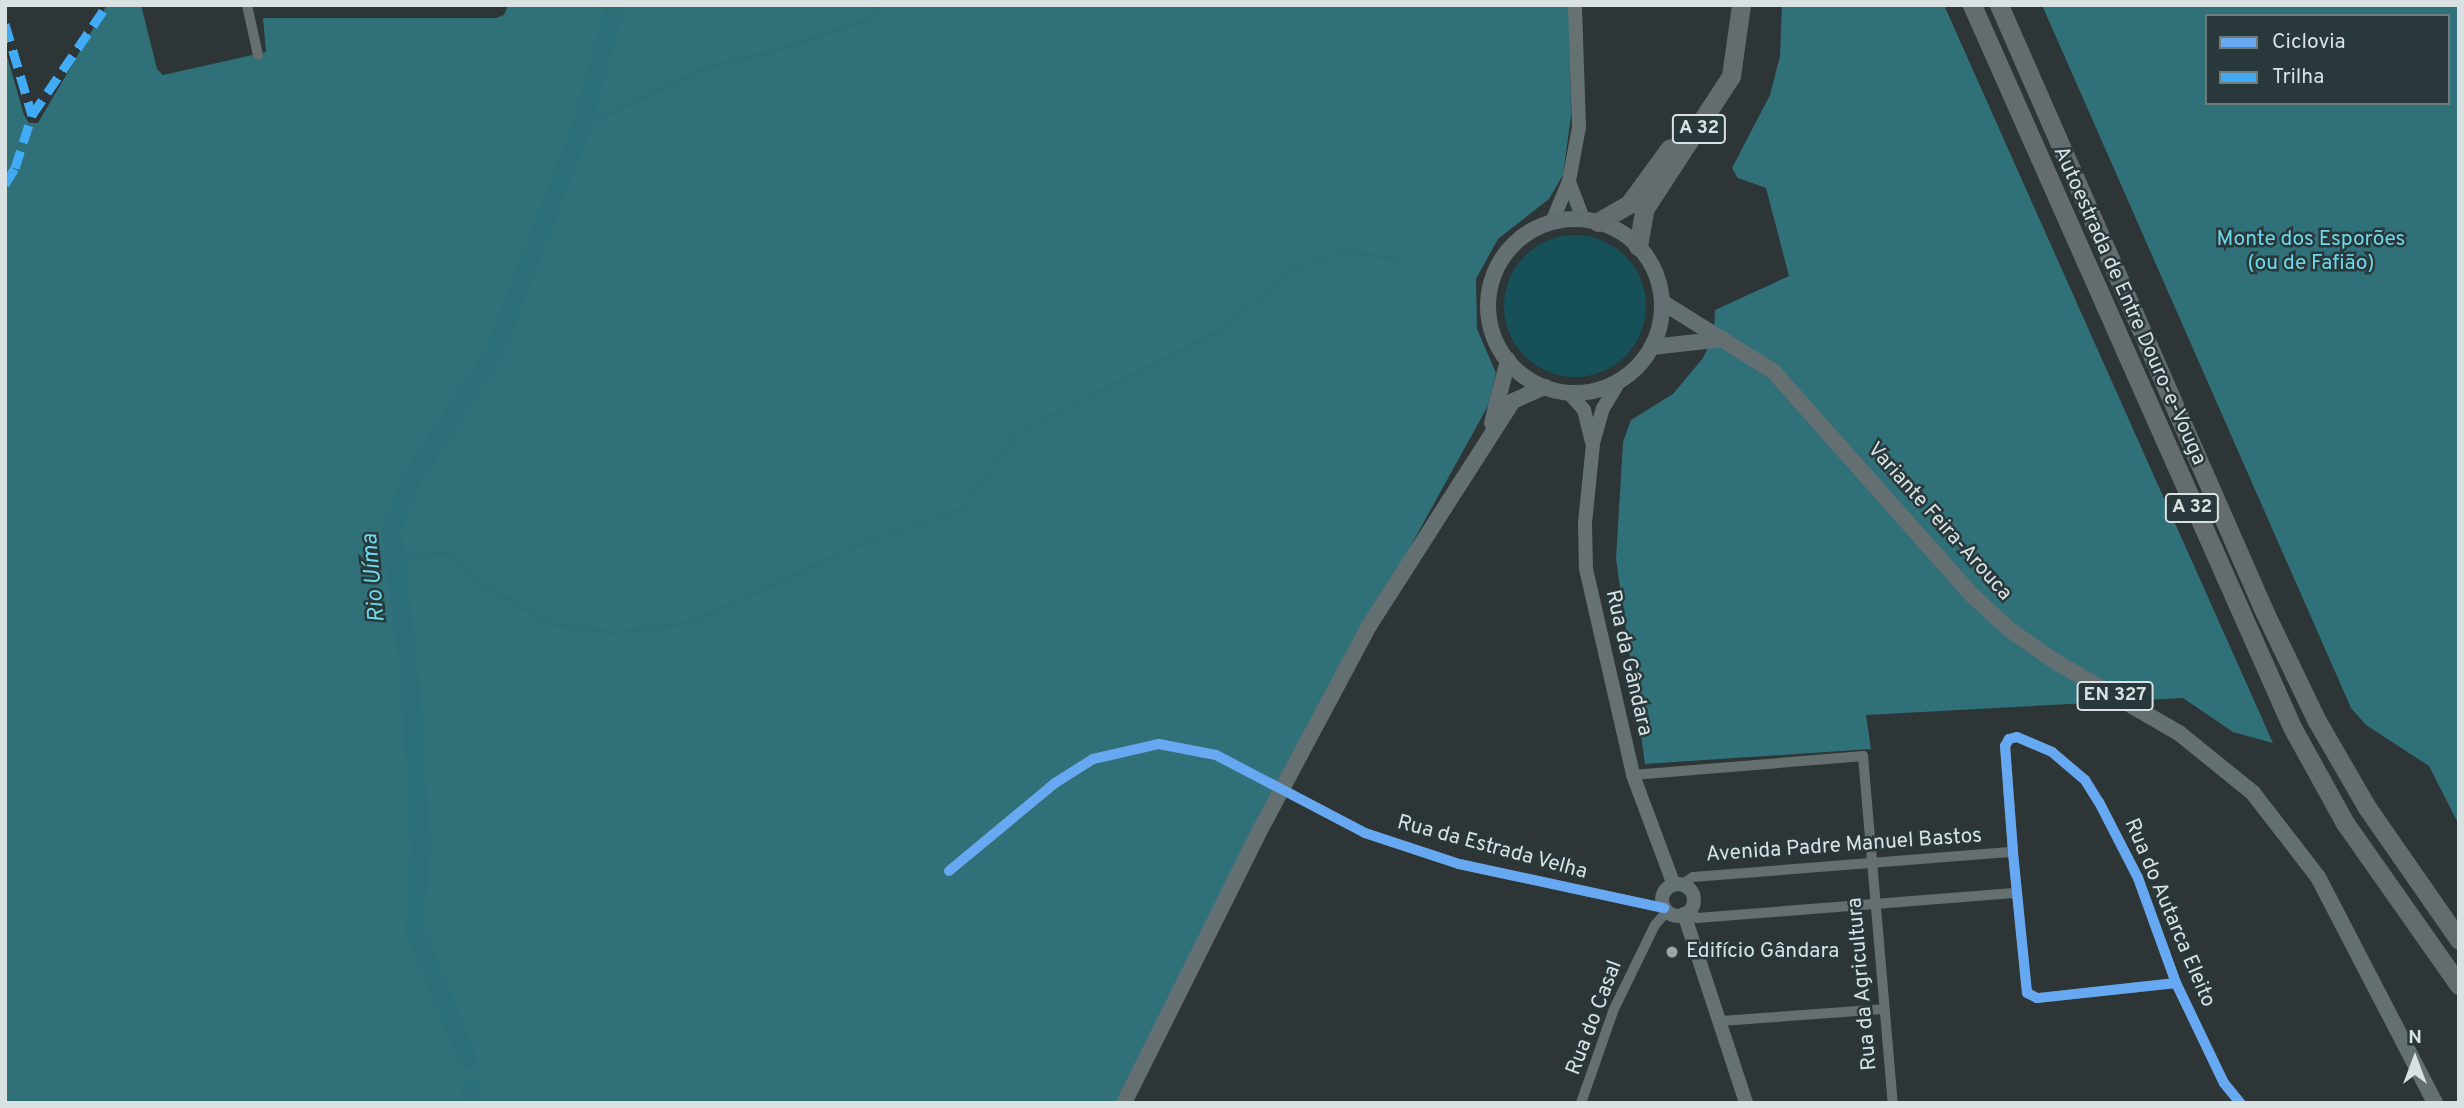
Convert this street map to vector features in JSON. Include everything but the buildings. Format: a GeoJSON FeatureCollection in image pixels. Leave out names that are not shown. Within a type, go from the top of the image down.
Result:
{"type":"FeatureCollection","features":[{"type":"Feature","properties":{"kind":"highway","name":"A 32"},"geometry":{"type":"LineString","coordinates":[[1591,221],[1629,204],[1712,91],[1725,51],[1728,5]]}},
{"type":"Feature","properties":{"kind":"highway","name":"A 32"},"geometry":{"type":"LineString","coordinates":[[1638,246],[1645,208],[1731,76],[1741,5]]}},
{"type":"Feature","properties":{"kind":"highway","name":"Autoestrada de Entre Douro-e-Vouga"},"geometry":{"type":"LineString","coordinates":[[1972,5],[2292,727],[2345,823],[2459,985]]}},
{"type":"Feature","properties":{"kind":"highway","name":"Autoestrada de Entre Douro-e-Vouga"},"geometry":{"type":"LineString","coordinates":[[1999,5],[2265,613],[2318,721],[2366,806],[2459,940]]}},
{"type":"Feature","properties":{"kind":"main road"},"geometry":{"type":"LineString","coordinates":[[1552,222],[1569,181],[1579,127],[1575,5]]}},
{"type":"Feature","properties":{"kind":"main road"},"geometry":{"type":"LineString","coordinates":[[1569,181],[1591,221]]}},
{"type":"Feature","properties":{"kind":"main road"},"geometry":{"type":"LineString","coordinates":[[1591,221],[1638,246],[1655,271],[1662,302],[1652,347],[1620,380],[1595,390],[1568,392],[1545,387],[1508,360],[1489,317],[1493,279],[1513,246],[1552,222],[1591,221]]}},
{"type":"Feature","properties":{"kind":"main road","name":"Variante Feira-Arouca"},"geometry":{"type":"LineString","coordinates":[[1662,302],[1729,340],[1801,398],[1973,596],[2010,630],[2199,746],[2275,816],[2318,877],[2435,1103]]}},
{"type":"Feature","properties":{"kind":"main road"},"geometry":{"type":"LineString","coordinates":[[1652,347],[1688,340],[1729,340]]}},
{"type":"Feature","properties":{"kind":"main road"},"geometry":{"type":"LineString","coordinates":[[1488,436],[1508,360]]}},
{"type":"Feature","properties":{"kind":"main road","name":"Rua da Gândara"},"geometry":{"type":"LineString","coordinates":[[1620,380],[1603,408],[1592,443],[1585,523],[1586,569],[1633,775],[1678,885],[1692,894],[1686,913],[1746,1103]]}},
{"type":"Feature","properties":{"kind":"main road"},"geometry":{"type":"LineString","coordinates":[[1124,1103],[1259,832],[1368,626],[1513,401],[1545,387]]}},
{"type":"Feature","properties":{"kind":"main road","name":"Rua da Gândara"},"geometry":{"type":"LineString","coordinates":[[1568,392],[1584,410],[1592,443]]}},
{"type":"Feature","properties":{"kind":"main road"},"geometry":{"type":"LineString","coordinates":[[1678,885],[1663,894],[1666,909],[1686,913]]}},
{"type":"Feature","properties":{"kind":"street"},"geometry":{"type":"LineString","coordinates":[[247,5],[258,55]]}},
{"type":"Feature","properties":{"kind":"street","name":"Rua do Autarca Eleito"},"geometry":{"type":"LineString","coordinates":[[2013,852],[2005,746],[2009,739],[2017,737],[2052,752],[2085,780],[2124,847],[2176,983],[2224,1083],[2240,1103]]}},
{"type":"Feature","properties":{"kind":"street","name":"Rua da Estrada Velha"},"geometry":{"type":"LineString","coordinates":[[949,871],[1055,783],[1093,759],[1159,744],[1216,755],[1365,834],[1459,864],[1666,909]]}},
{"type":"Feature","properties":{"kind":"street","name":"Rua da Agricultura"},"geometry":{"type":"LineString","coordinates":[[1633,775],[1863,756],[1893,1103]]}},
{"type":"Feature","properties":{"kind":"street"},"geometry":{"type":"LineString","coordinates":[[2013,852],[2030,997],[2176,983]]}},
{"type":"Feature","properties":{"kind":"street","name":"Avenida Padre Manuel Bastos"},"geometry":{"type":"LineString","coordinates":[[1678,885],[1693,877],[2013,852]]}},
{"type":"Feature","properties":{"kind":"street"},"geometry":{"type":"LineString","coordinates":[[1686,913],[1697,918],[2017,894]]}},
{"type":"Feature","properties":{"kind":"street","name":"Rua do Casal"},"geometry":{"type":"LineString","coordinates":[[1581,1103],[1614,1009],[1655,925],[1666,909]]}},
{"type":"Feature","properties":{"kind":"street"},"geometry":{"type":"LineString","coordinates":[[1721,1021],[1883,1009]]}},
{"type":"Feature","properties":{"kind":"shaded area"},"geometry":{"type":"Polygon","coordinates":[[[1575,235],[1602,241],[1625,256],[1640,279],[1646,306],[1640,333],[1625,356],[1602,371],[1575,377],[1548,371],[1525,356],[1510,333],[1504,306],[1510,279],[1525,256],[1548,241],[1575,235]]]}},
{"type":"Feature","properties":{"kind":"green space"},"geometry":{"type":"Polygon","coordinates":[[[107,5],[141,5],[157,69],[163,75],[266,52],[263,18],[496,18],[504,15],[508,5],[1569,5],[1571,116],[1563,175],[1549,199],[1498,239],[1476,279],[1477,329],[1496,373],[1489,404],[1281,781],[1116,1103],[5,1103],[5,49],[24,115],[29,123],[38,123],[107,5]]]}},
{"type":"Feature","properties":{"kind":"green space"},"geometry":{"type":"Polygon","coordinates":[[[1782,5],[1944,5],[2273,743],[2233,732],[2183,698],[1866,715],[1871,749],[1645,764],[1616,559],[1623,442],[1631,420],[1673,394],[1703,358],[1714,334],[1715,310],[1789,276],[1766,188],[1738,178],[1732,168],[1770,95],[1780,56],[1782,5]]]}},
{"type":"Feature","properties":{"kind":"green space","name":"Monte dos Esporões (ou de Fafião)"},"geometry":{"type":"Polygon","coordinates":[[[2042,5],[2459,5],[2459,825],[2429,766],[2366,725],[2351,708],[2042,5]]]}},
{"type":"Feature","properties":{"kind":"waterway","name":"Rio Uíma"},"geometry":{"type":"LineString","coordinates":[[467,1058],[414,929],[420,845],[410,685],[391,529],[410,480],[493,354],[580,128],[615,5]]}},
{"type":"Feature","properties":{"kind":"waterway"},"geometry":{"type":"LineString","coordinates":[[580,128],[705,68],[768,53],[864,21],[882,5]]}},
{"type":"Feature","properties":{"kind":"waterway"},"geometry":{"type":"LineString","coordinates":[[395,559],[446,553],[484,585],[551,624],[615,633],[692,622],[866,542],[961,510],[1016,434],[1216,333],[1295,268],[1347,251],[1402,260]]}},
{"type":"Feature","properties":{"kind":"waterway","name":"Rio Uíma"},"geometry":{"type":"LineString","coordinates":[[467,1103],[471,1089]]}},
{"type":"Feature","properties":{"kind":"marked path"},"geometry":{"type":"LineString","coordinates":[[5,184],[15,168],[32,115],[107,5]]}},
{"type":"Feature","properties":{"kind":"marked path"},"geometry":{"type":"LineString","coordinates":[[5,24],[32,115]]}},
{"type":"Feature","properties":{"kind":"cycle path"},"geometry":{"type":"LineString","coordinates":[[2176,983],[2037,998],[2027,993],[2005,746],[2009,739],[2017,737],[2052,752],[2085,780],[2099,802],[2138,878],[2176,983],[2224,1083],[2240,1103]]}},
{"type":"Feature","properties":{"kind":"cycle path"},"geometry":{"type":"LineString","coordinates":[[949,871],[1055,783],[1093,759],[1159,744],[1216,755],[1365,833],[1459,864],[1664,908]]}},
{"type":"Feature","properties":{"kind":"place","name":"Edifício Gândara"},"geometry":{"type":"Point","coordinates":[1672,952]}}]}
